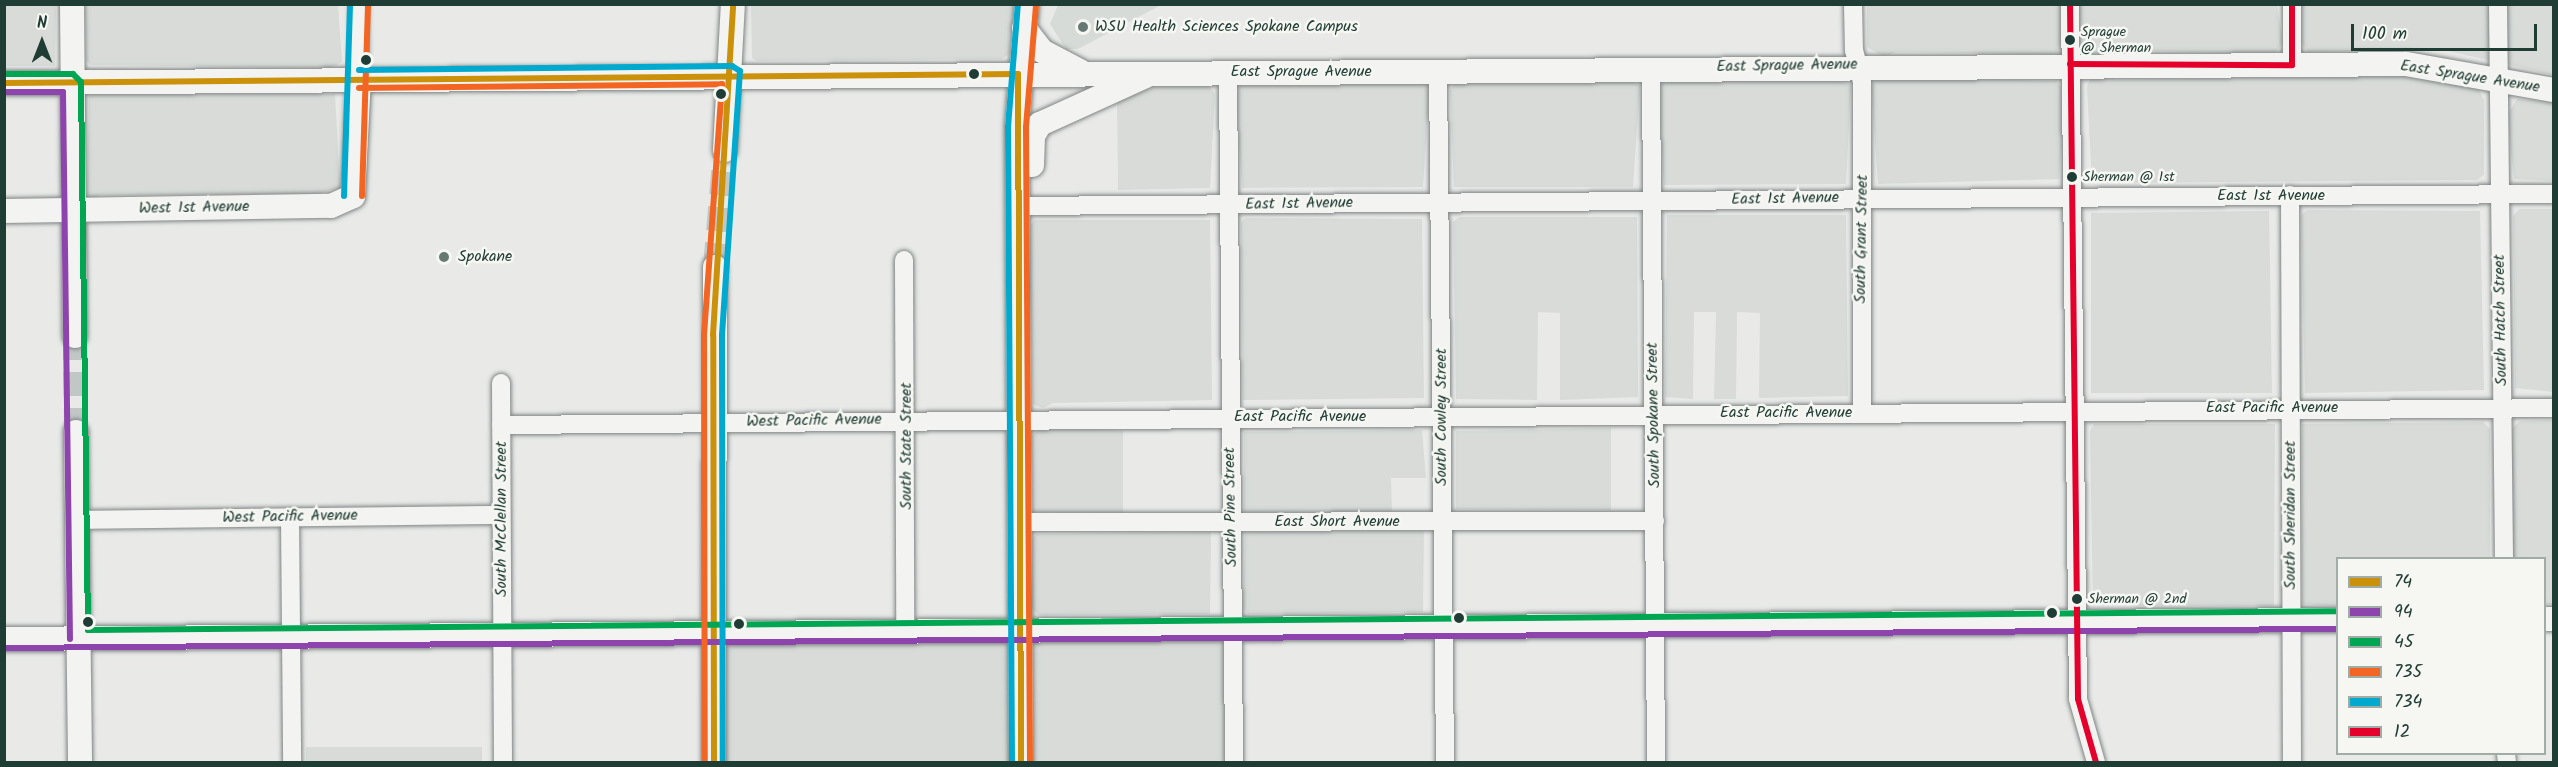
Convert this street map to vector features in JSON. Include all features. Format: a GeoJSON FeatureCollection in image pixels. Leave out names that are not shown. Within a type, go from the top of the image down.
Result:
{"type":"FeatureCollection","features":[{"type":"Feature","properties":{"kind":"main road"},"geometry":{"type":"LineString","coordinates":[[72,4],[75,336]]}},
{"type":"Feature","properties":{"kind":"main road"},"geometry":{"type":"LineString","coordinates":[[725,150],[732,75],[733,4]]}},
{"type":"Feature","properties":{"kind":"main road"},"geometry":{"type":"LineString","coordinates":[[1025,16],[1046,54],[1086,73]]}},
{"type":"Feature","properties":{"kind":"main road"},"geometry":{"type":"LineString","coordinates":[[1022,762],[1017,206],[1018,74],[1025,16]]}},
{"type":"Feature","properties":{"kind":"main road","name":"East Sprague Avenue"},"geometry":{"type":"LineString","coordinates":[[4,83],[2070,64],[2406,64],[2553,90]]}},
{"type":"Feature","properties":{"kind":"main road"},"geometry":{"type":"LineString","coordinates":[[1017,206],[1032,173],[1032,136],[1040,124],[1155,72]]}},
{"type":"Feature","properties":{"kind":"main road","name":"West 1st Avenue"},"geometry":{"type":"LineString","coordinates":[[4,211],[331,206],[353,196],[357,169],[359,79]]}},
{"type":"Feature","properties":{"kind":"main road"},"geometry":{"type":"LineString","coordinates":[[714,762],[715,267]]}},
{"type":"Feature","properties":{"kind":"main road"},"geometry":{"type":"LineString","coordinates":[[76,432],[80,762]]}},
{"type":"Feature","properties":{"kind":"main road"},"geometry":{"type":"LineString","coordinates":[[4,639],[2336,620]]}},
{"type":"Feature","properties":{"kind":"street"},"geometry":{"type":"LineString","coordinates":[[359,4],[359,79]]}},
{"type":"Feature","properties":{"kind":"street","name":"South Grant Street"},"geometry":{"type":"LineString","coordinates":[[1853,4],[1858,66],[1863,199],[1862,413]]}},
{"type":"Feature","properties":{"kind":"street"},"geometry":{"type":"LineString","coordinates":[[2070,4],[2078,699],[2096,762]]}},
{"type":"Feature","properties":{"kind":"street"},"geometry":{"type":"LineString","coordinates":[[2292,4],[2292,65]]}},
{"type":"Feature","properties":{"kind":"street","name":"South Hatch Street"},"geometry":{"type":"LineString","coordinates":[[2498,4],[2504,557]]}},
{"type":"Feature","properties":{"kind":"street","name":"South Spokane Street"},"geometry":{"type":"LineString","coordinates":[[1651,68],[1656,762]]}},
{"type":"Feature","properties":{"kind":"street","name":"South Cowley Street"},"geometry":{"type":"LineString","coordinates":[[1438,71],[1445,762]]}},
{"type":"Feature","properties":{"kind":"street","name":"South Pine Street"},"geometry":{"type":"LineString","coordinates":[[1228,72],[1229,417],[1234,762]]}},
{"type":"Feature","properties":{"kind":"street","name":"East 1st Avenue"},"geometry":{"type":"LineString","coordinates":[[1017,206],[2553,194]]}},
{"type":"Feature","properties":{"kind":"street","name":"South Sheridan Street"},"geometry":{"type":"LineString","coordinates":[[2290,195],[2292,762]]}},
{"type":"Feature","properties":{"kind":"street","name":"South State Street"},"geometry":{"type":"LineString","coordinates":[[904,260],[908,419],[905,631]]}},
{"type":"Feature","properties":{"kind":"street","name":"South McClellan Street"},"geometry":{"type":"LineString","coordinates":[[501,383],[503,762]]}},
{"type":"Feature","properties":{"kind":"street","name":"East Pacific Avenue"},"geometry":{"type":"LineString","coordinates":[[1019,418],[2553,408]]}},
{"type":"Feature","properties":{"kind":"street","name":"West Pacific Avenue"},"geometry":{"type":"LineString","coordinates":[[501,425],[1019,418]]}},
{"type":"Feature","properties":{"kind":"street","name":"West Pacific Avenue"},"geometry":{"type":"LineString","coordinates":[[78,520],[501,515]]}},
{"type":"Feature","properties":{"kind":"street"},"geometry":{"type":"LineString","coordinates":[[290,518],[292,762]]}},
{"type":"Feature","properties":{"kind":"street","name":"East Short Avenue"},"geometry":{"type":"LineString","coordinates":[[1019,522],[1655,521]]}},
{"type":"Feature","properties":{"kind":"shaded area"},"geometry":{"type":"Polygon","coordinates":[[[751,4],[1015,5],[1009,54],[1002,59],[757,61],[752,58],[751,4]]]}},
{"type":"Feature","properties":{"kind":"shaded area","name":"WSU Health Sciences Spokane Campus"},"geometry":{"type":"Polygon","coordinates":[[[1058,4],[1161,5],[1078,49],[1066,49],[1050,24],[1058,4]]]}},
{"type":"Feature","properties":{"kind":"shaded area"},"geometry":{"type":"Polygon","coordinates":[[[4,5],[56,5],[55,66],[5,66],[4,5]]]}},
{"type":"Feature","properties":{"kind":"shaded area"},"geometry":{"type":"Polygon","coordinates":[[[85,5],[338,5],[342,62],[331,68],[91,65],[86,61],[85,5]]]}},
{"type":"Feature","properties":{"kind":"shaded area"},"geometry":{"type":"Polygon","coordinates":[[[1867,5],[2277,5],[2283,42],[2275,54],[2114,50],[2100,55],[1896,52],[1884,57],[1867,47],[1867,5]]]}},
{"type":"Feature","properties":{"kind":"shaded area"},"geometry":{"type":"Polygon","coordinates":[[[2300,5],[2553,5],[2553,75],[2444,50],[2308,52],[2300,41],[2300,5]]]}},
{"type":"Feature","properties":{"kind":"shaded area"},"geometry":{"type":"Polygon","coordinates":[[[2106,75],[2115,80],[2406,76],[2477,87],[2484,100],[2484,175],[2477,180],[2092,183],[2087,87],[2091,77],[2106,75]]]}},
{"type":"Feature","properties":{"kind":"shaded area"},"geometry":{"type":"Polygon","coordinates":[[[1826,77],[1851,85],[1846,184],[1664,185],[1658,88],[1665,80],[1826,77]]]}},
{"type":"Feature","properties":{"kind":"shaded area"},"geometry":{"type":"Polygon","coordinates":[[[1879,77],[2056,81],[2061,87],[2063,127],[2059,179],[1878,184],[1871,86],[1879,77]]]}},
{"type":"Feature","properties":{"kind":"shaded area"},"geometry":{"type":"Polygon","coordinates":[[[1627,78],[1640,86],[1633,187],[1454,187],[1450,90],[1458,80],[1627,78]]]}},
{"type":"Feature","properties":{"kind":"shaded area"},"geometry":{"type":"Polygon","coordinates":[[[1242,83],[1430,83],[1423,187],[1242,188],[1236,92],[1242,83]]]}},
{"type":"Feature","properties":{"kind":"shaded area"},"geometry":{"type":"Polygon","coordinates":[[[1207,84],[1215,94],[1210,188],[1118,190],[1117,94],[1128,86],[1207,84]]]}},
{"type":"Feature","properties":{"kind":"shaded area"},"geometry":{"type":"Polygon","coordinates":[[[89,94],[335,94],[340,188],[317,194],[99,195],[87,203],[89,94]]]}},
{"type":"Feature","properties":{"kind":"shaded area"},"geometry":{"type":"Polygon","coordinates":[[[2517,99],[2553,102],[2553,181],[2514,179],[2507,115],[2517,99]]]}},
{"type":"Feature","properties":{"kind":"shaded area"},"geometry":{"type":"Polygon","coordinates":[[[2519,209],[2553,209],[2553,392],[2515,388],[2513,216],[2519,209]]]}},
{"type":"Feature","properties":{"kind":"shaded area"},"geometry":{"type":"Polygon","coordinates":[[[2307,210],[2480,211],[2484,390],[2305,393],[2301,215],[2307,210]]]}},
{"type":"Feature","properties":{"kind":"shaded area"},"geometry":{"type":"Polygon","coordinates":[[[2269,211],[2272,393],[2091,393],[2091,213],[2269,211]]]}},
{"type":"Feature","properties":{"kind":"shaded area"},"geometry":{"type":"Polygon","coordinates":[[[1667,215],[1846,215],[1848,396],[1759,398],[1760,313],[1737,312],[1736,399],[1714,399],[1716,312],[1694,312],[1693,399],[1665,397],[1667,215]]]}},
{"type":"Feature","properties":{"kind":"shaded area"},"geometry":{"type":"Polygon","coordinates":[[[1459,217],[1637,217],[1638,397],[1560,400],[1560,313],[1538,312],[1537,400],[1456,399],[1453,222],[1459,217]]]}},
{"type":"Feature","properties":{"kind":"shaded area"},"geometry":{"type":"Polygon","coordinates":[[[1245,218],[1422,219],[1424,398],[1243,400],[1241,223],[1245,218]]]}},
{"type":"Feature","properties":{"kind":"shaded area"},"geometry":{"type":"Polygon","coordinates":[[[1034,220],[1210,220],[1212,400],[1053,403],[1043,408],[1033,404],[1029,227],[1034,220]]]}},
{"type":"Feature","properties":{"kind":"shaded area"},"geometry":{"type":"Polygon","coordinates":[[[2553,420],[2553,604],[2546,604],[2546,557],[2511,557],[2510,430],[2520,421],[2553,420]]]}},
{"type":"Feature","properties":{"kind":"shaded area"},"geometry":{"type":"Polygon","coordinates":[[[2483,422],[2490,429],[2490,557],[2336,557],[2336,606],[2302,604],[2302,424],[2483,422]]]}},
{"type":"Feature","properties":{"kind":"shaded area"},"geometry":{"type":"Polygon","coordinates":[[[2094,424],[2275,424],[2274,606],[2093,605],[2090,431],[2094,424]]]}},
{"type":"Feature","properties":{"kind":"shaded area"},"geometry":{"type":"Polygon","coordinates":[[[1040,428],[1123,431],[1123,513],[1033,512],[1031,437],[1040,428]]]}},
{"type":"Feature","properties":{"kind":"shaded area"},"geometry":{"type":"Polygon","coordinates":[[[1611,428],[1611,510],[1456,509],[1456,431],[1611,428]]]}},
{"type":"Feature","properties":{"kind":"shaded area"},"geometry":{"type":"Polygon","coordinates":[[[1422,430],[1426,478],[1391,478],[1392,511],[1244,512],[1244,432],[1422,430]]]}},
{"type":"Feature","properties":{"kind":"shaded area"},"geometry":{"type":"Polygon","coordinates":[[[1424,531],[1423,612],[1248,614],[1243,609],[1245,532],[1424,531]]]}},
{"type":"Feature","properties":{"kind":"shaded area"},"geometry":{"type":"Polygon","coordinates":[[[1211,532],[1210,614],[1039,615],[1032,609],[1031,539],[1037,534],[1211,532]]]}},
{"type":"Feature","properties":{"kind":"shaded area"},"geometry":{"type":"Polygon","coordinates":[[[1233,629],[1234,762],[714,762],[715,633],[1233,629]]]}},
{"type":"Feature","properties":{"kind":"shaded area"},"geometry":{"type":"Polygon","coordinates":[[[306,747],[482,747],[482,762],[306,762],[306,747]]]}},
{"type":"Feature","properties":{"kind":"tunnel"},"geometry":{"type":"LineString","coordinates":[[715,267],[725,150]]}},
{"type":"Feature","properties":{"kind":"tunnel"},"geometry":{"type":"LineString","coordinates":[[75,336],[76,432]]}},
{"type":"Feature","properties":{"kind":"transit line","name":"734"},"geometry":{"type":"LineString","coordinates":[[344,196],[350,4]]}},
{"type":"Feature","properties":{"kind":"transit line","name":"735"},"geometry":{"type":"LineString","coordinates":[[362,196],[368,4]]}},
{"type":"Feature","properties":{"kind":"transit line","name":"74"},"geometry":{"type":"LineString","coordinates":[[714,762],[713,335],[733,4]]}},
{"type":"Feature","properties":{"kind":"transit line","name":"734"},"geometry":{"type":"LineString","coordinates":[[1012,762],[1008,127],[1018,4]]}},
{"type":"Feature","properties":{"kind":"transit line","name":"12"},"geometry":{"type":"LineString","coordinates":[[2070,4],[2078,699],[2096,762]]}},
{"type":"Feature","properties":{"kind":"transit line","name":"12"},"geometry":{"type":"LineString","coordinates":[[2070,64],[2292,65],[2292,4]]}},
{"type":"Feature","properties":{"kind":"transit line","name":"735"},"geometry":{"type":"LineString","coordinates":[[1030,762],[1026,127],[1036,5]]}},
{"type":"Feature","properties":{"kind":"transit line","name":"734"},"geometry":{"type":"LineString","coordinates":[[359,70],[732,66],[740,71],[722,335],[723,762]]}},
{"type":"Feature","properties":{"kind":"transit line","name":"45"},"geometry":{"type":"LineString","coordinates":[[4,74],[73,74],[81,82],[88,630],[2336,611]]}},
{"type":"Feature","properties":{"kind":"transit line","name":"74"},"geometry":{"type":"LineString","coordinates":[[1018,74],[1021,762]]}},
{"type":"Feature","properties":{"kind":"transit line","name":"74"},"geometry":{"type":"LineString","coordinates":[[4,83],[1018,74]]}},
{"type":"Feature","properties":{"kind":"transit line","name":"735"},"geometry":{"type":"LineString","coordinates":[[359,88],[722,84],[704,335],[705,762]]}},
{"type":"Feature","properties":{"kind":"transit line","name":"94"},"geometry":{"type":"LineString","coordinates":[[4,92],[63,92],[70,639]]}},
{"type":"Feature","properties":{"kind":"transit line","name":"94"},"geometry":{"type":"LineString","coordinates":[[4,648],[2336,629]]}},
{"type":"Feature","properties":{"kind":"place","name":"WSU Health Sciences Spokane Campus"},"geometry":{"type":"Point","coordinates":[1083,27]}},
{"type":"Feature","properties":{"kind":"place","name":"Sprague @ Sherman"},"geometry":{"type":"Point","coordinates":[2070,40]}},
{"type":"Feature","properties":{"kind":"place","name":"Sherman @ 1st"},"geometry":{"type":"Point","coordinates":[2072,177]}},
{"type":"Feature","properties":{"kind":"place","name":"Spokane"},"geometry":{"type":"Point","coordinates":[444,257]}},
{"type":"Feature","properties":{"kind":"place","name":"Sherman @ 2nd"},"geometry":{"type":"Point","coordinates":[2077,599]}}]}
